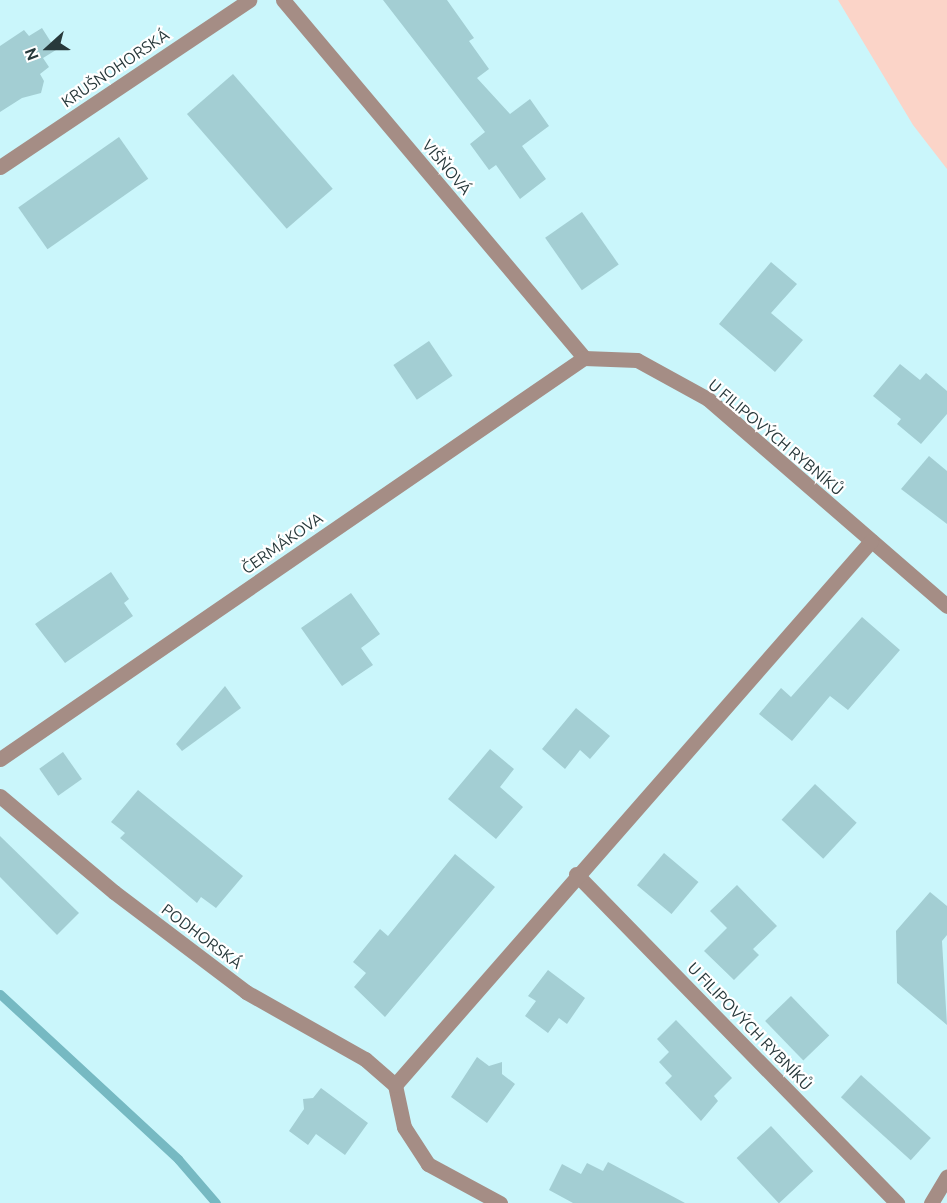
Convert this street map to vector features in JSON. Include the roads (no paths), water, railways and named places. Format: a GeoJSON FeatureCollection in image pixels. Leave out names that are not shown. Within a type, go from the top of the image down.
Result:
{"type":"FeatureCollection","features":[{"type":"Feature","properties":{"kind":"street","name":"KRUŠNOHORSKÁ"},"geometry":{"type":"LineString","coordinates":[[0,167],[249,0]]}},
{"type":"Feature","properties":{"kind":"street","name":"VIŠŇOVÁ"},"geometry":{"type":"LineString","coordinates":[[283,0],[584,358]]}},
{"type":"Feature","properties":{"kind":"street","name":"U FILIPOVÝCH RYBNÍKŮ"},"geometry":{"type":"LineString","coordinates":[[584,358],[637,360],[708,399],[947,606]]}},
{"type":"Feature","properties":{"kind":"street","name":"ČERMÁKOVA"},"geometry":{"type":"LineString","coordinates":[[0,759],[584,358]]}},
{"type":"Feature","properties":{"kind":"street"},"geometry":{"type":"LineString","coordinates":[[500,1203],[428,1164],[404,1127],[395,1085],[576,874],[871,541]]}},
{"type":"Feature","properties":{"kind":"street","name":"PODHORSKÁ"},"geometry":{"type":"LineString","coordinates":[[0,796],[114,892],[246,992],[364,1059],[395,1085]]}},
{"type":"Feature","properties":{"kind":"street","name":"U FILIPOVÝCH RYBNÍKŮ"},"geometry":{"type":"LineString","coordinates":[[576,874],[897,1203]]}},
{"type":"Feature","properties":{"kind":"street"},"geometry":{"type":"LineString","coordinates":[[931,1203],[947,1176]]}},
{"type":"Feature","properties":{"kind":"waterway"},"geometry":{"type":"LineString","coordinates":[[0,994],[178,1159],[216,1203]]}}]}
